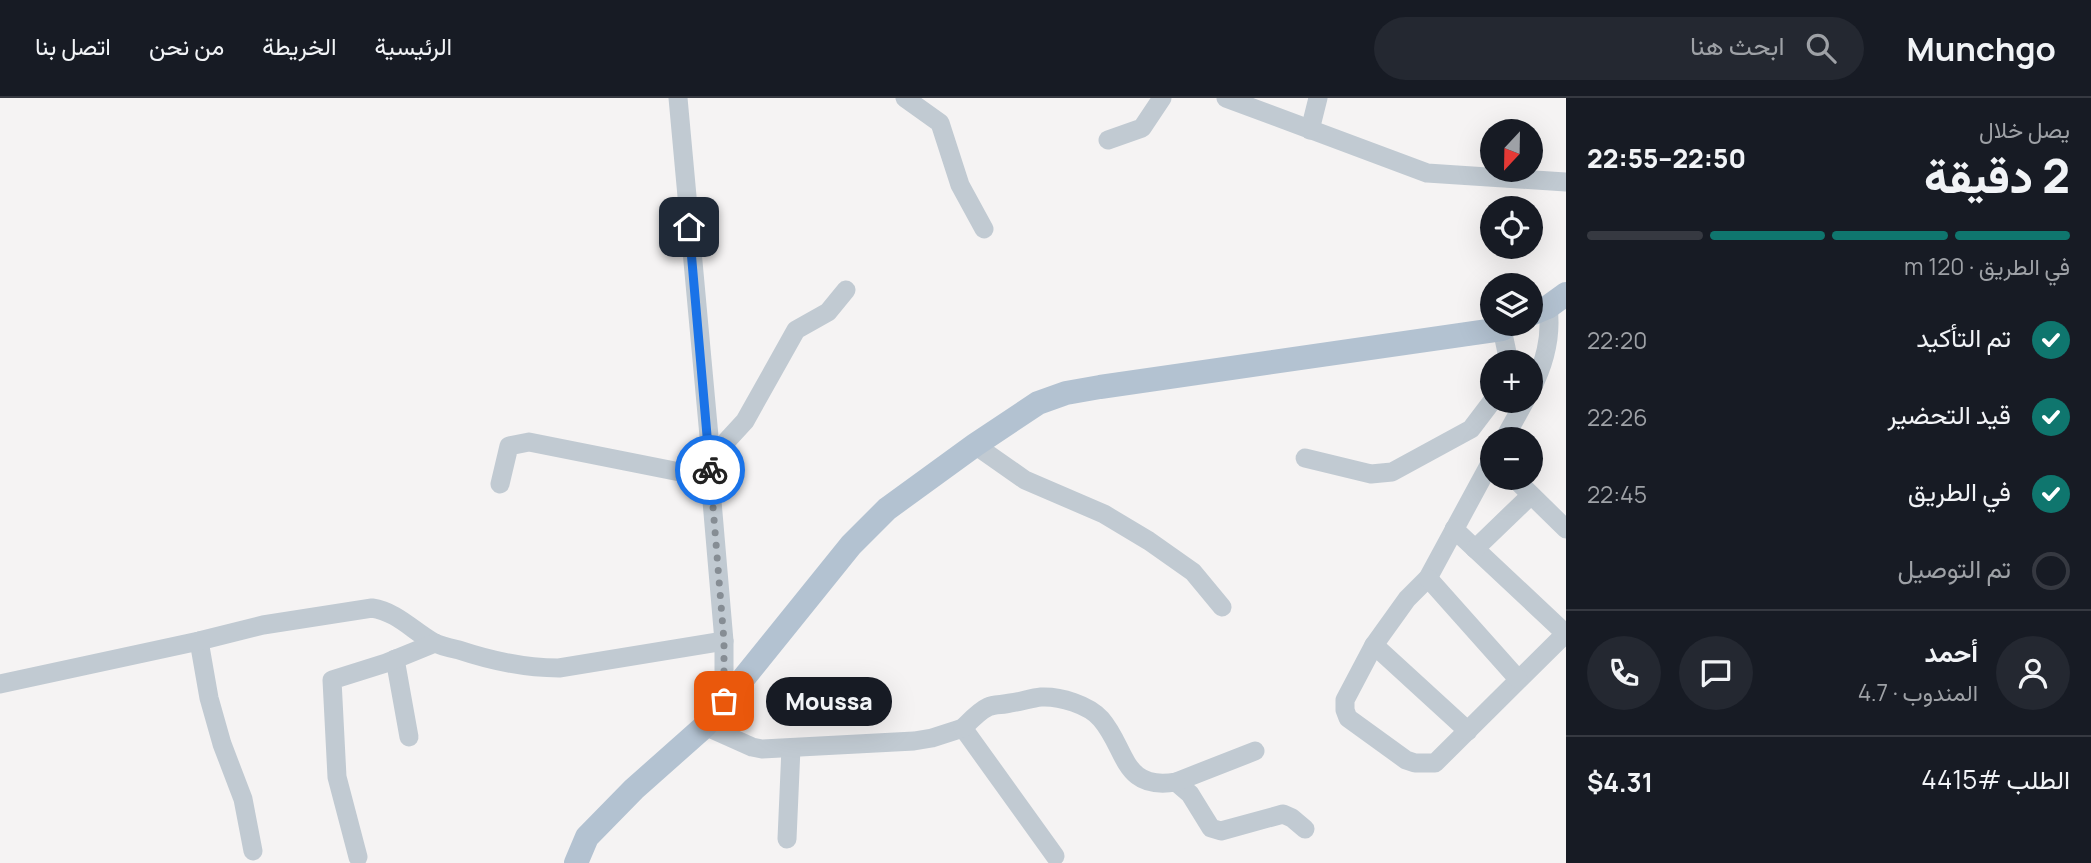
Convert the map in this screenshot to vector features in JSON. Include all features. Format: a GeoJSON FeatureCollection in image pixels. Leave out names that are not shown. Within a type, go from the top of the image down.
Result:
{"type":"FeatureCollection","features":[{"type":"Feature","properties":{"kind":"main road"},"geometry":{"type":"LineString","coordinates":[[576,863],[587,837],[610,812],[705,726],[851,545],[887,509],[1038,403],[1066,393],[1480,330]]}},
{"type":"Feature","properties":{"kind":"street"},"geometry":{"type":"LineString","coordinates":[[678,98],[711,458],[710,478],[724,641],[724,701]]}},
{"type":"Feature","properties":{"kind":"street"},"geometry":{"type":"LineString","coordinates":[[905,98],[940,123],[960,185],[984,229]]}},
{"type":"Feature","properties":{"kind":"street"},"geometry":{"type":"LineString","coordinates":[[1108,140],[1142,128],[1162,98]]}},
{"type":"Feature","properties":{"kind":"street"},"geometry":{"type":"LineString","coordinates":[[1226,98],[1427,173],[1566,182]]}},
{"type":"Feature","properties":{"kind":"street"},"geometry":{"type":"LineString","coordinates":[[1310,130],[1318,98]]}},
{"type":"Feature","properties":{"kind":"street"},"geometry":{"type":"LineString","coordinates":[[711,458],[746,421],[796,330],[828,312],[846,290]]}},
{"type":"Feature","properties":{"kind":"street"},"geometry":{"type":"LineString","coordinates":[[1543,360],[1551,327],[1548,305]]}},
{"type":"Feature","properties":{"kind":"street"},"geometry":{"type":"LineString","coordinates":[[1306,458],[1371,474],[1392,472],[1471,429],[1483,413]]}},
{"type":"Feature","properties":{"kind":"street"},"geometry":{"type":"LineString","coordinates":[[500,484],[509,446],[529,442],[710,478]]}},
{"type":"Feature","properties":{"kind":"street"},"geometry":{"type":"LineString","coordinates":[[975,445],[1026,480],[1104,514],[1149,541],[1193,572],[1222,607]]}},
{"type":"Feature","properties":{"kind":"street"},"geometry":{"type":"LineString","coordinates":[[1454,529],[1566,634],[1435,763],[1415,764],[1348,718],[1345,700],[1374,645],[1407,599],[1428,578],[1454,529],[1480,482]]}},
{"type":"Feature","properties":{"kind":"street"},"geometry":{"type":"LineString","coordinates":[[1526,490],[1566,529]]}},
{"type":"Feature","properties":{"kind":"street"},"geometry":{"type":"LineString","coordinates":[[1475,549],[1531,495]]}},
{"type":"Feature","properties":{"kind":"street"},"geometry":{"type":"LineString","coordinates":[[1428,578],[1518,679]]}},
{"type":"Feature","properties":{"kind":"street"},"geometry":{"type":"LineString","coordinates":[[0,684],[263,625],[372,608],[384,610],[405,621],[435,643],[532,668],[559,668],[724,641]]}},
{"type":"Feature","properties":{"kind":"street"},"geometry":{"type":"LineString","coordinates":[[199,641],[209,698],[222,744],[243,799],[253,851]]}},
{"type":"Feature","properties":{"kind":"street"},"geometry":{"type":"LineString","coordinates":[[358,856],[337,777],[337,739],[331,683],[337,677],[435,643]]}},
{"type":"Feature","properties":{"kind":"street"},"geometry":{"type":"LineString","coordinates":[[1374,645],[1468,731]]}},
{"type":"Feature","properties":{"kind":"street"},"geometry":{"type":"LineString","coordinates":[[395,659],[409,737]]}},
{"type":"Feature","properties":{"kind":"street"},"geometry":{"type":"LineString","coordinates":[[705,726],[762,749],[914,741],[963,728],[987,707],[1044,697],[1078,704],[1095,713],[1103,721],[1122,759],[1134,773],[1153,783],[1176,782],[1255,751]]}},
{"type":"Feature","properties":{"kind":"street"},"geometry":{"type":"LineString","coordinates":[[963,728],[1055,856]]}},
{"type":"Feature","properties":{"kind":"street"},"geometry":{"type":"LineString","coordinates":[[787,839],[791,748]]}},
{"type":"Feature","properties":{"kind":"street"},"geometry":{"type":"LineString","coordinates":[[1176,782],[1190,794],[1211,828],[1221,831],[1283,814],[1305,830]]}},
{"type":"Feature","properties":{"kind":"way so far"},"geometry":{"type":"LineString","coordinates":[[710,470],[724,641],[724,701]]}},
{"type":"Feature","properties":{"kind":"place","name":"Moussa"},"geometry":{"type":"Point","coordinates":[724,701]}},
{"type":"Feature","properties":{"kind":"route"},"geometry":{"type":"LineString","coordinates":[[689,227],[710,470]]}}]}
